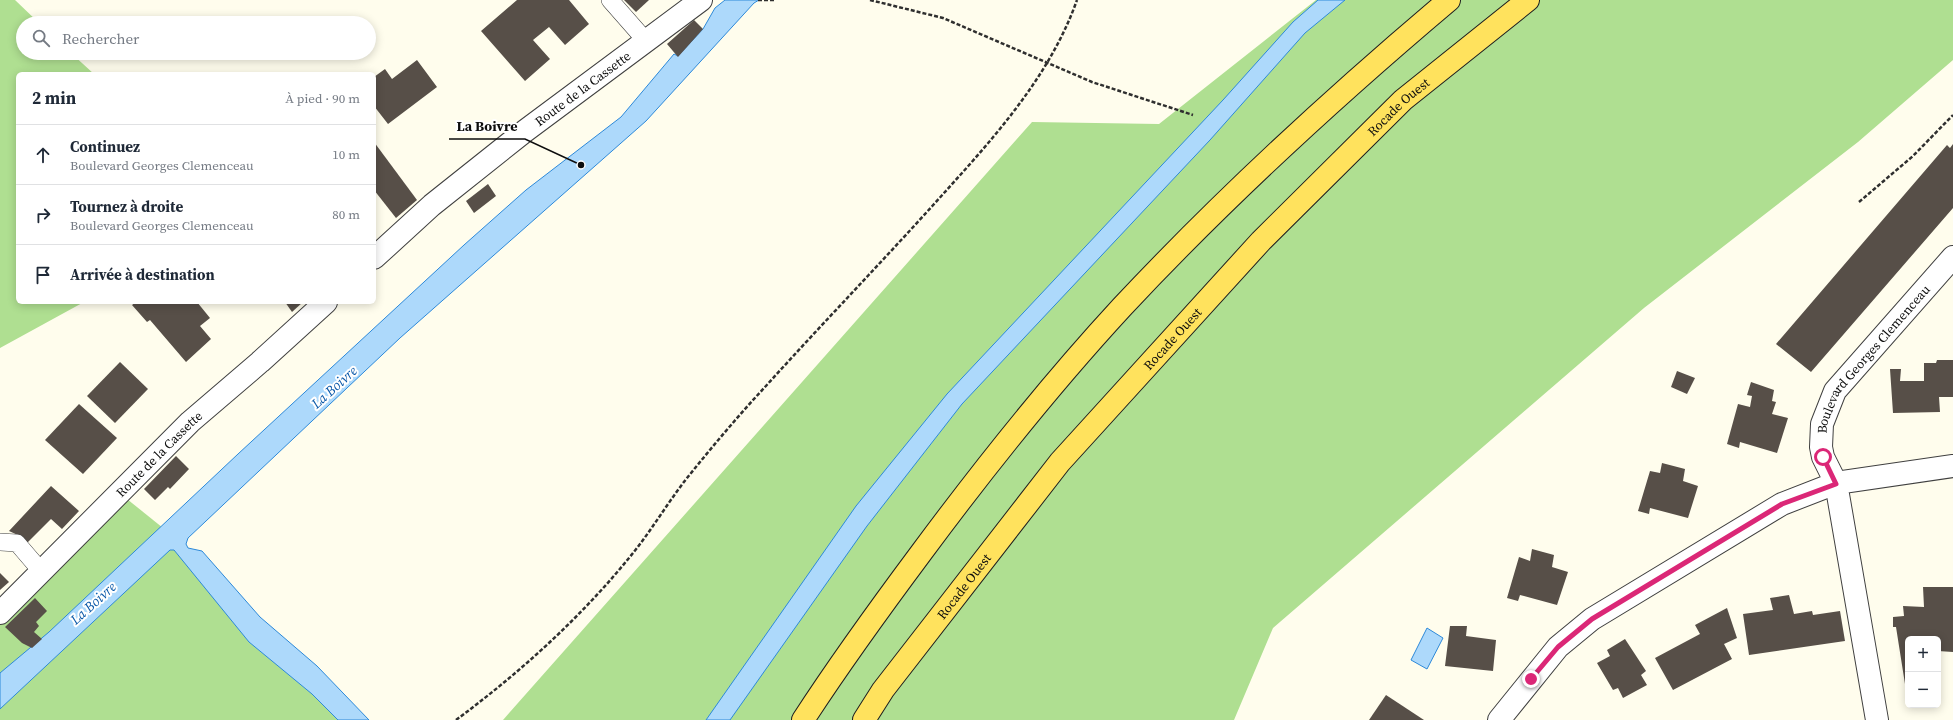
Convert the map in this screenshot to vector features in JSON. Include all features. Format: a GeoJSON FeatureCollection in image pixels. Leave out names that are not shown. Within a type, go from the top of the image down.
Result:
{"type":"FeatureCollection","features":[{"type":"Feature","properties":{"kind":"main road"},"geometry":{"type":"LineString","coordinates":[[803,720],[881,607],[964,496],[1038,404],[1121,308],[1267,160],[1391,49],[1449,0]]}},
{"type":"Feature","properties":{"kind":"main road","name":"Rocade Ouest"},"geometry":{"type":"LineString","coordinates":[[864,720],[883,690],[1060,462],[1256,246],[1403,100],[1528,0]]}},
{"type":"Feature","properties":{"kind":"street","name":"Route de la Cassette"},"geometry":{"type":"LineString","coordinates":[[376,256],[438,200],[525,131],[701,0]]}},
{"type":"Feature","properties":{"kind":"street","name":"Boulevard Georges Clemenceau"},"geometry":{"type":"LineString","coordinates":[[1877,720],[1836,484],[1823,457],[1821,447],[1822,424],[1835,391],[1953,257]]}},
{"type":"Feature","properties":{"kind":"street","name":"Route de la Cassette"},"geometry":{"type":"LineString","coordinates":[[0,613],[190,422],[260,362],[324,304]]}},
{"type":"Feature","properties":{"kind":"street"},"geometry":{"type":"LineString","coordinates":[[1499,720],[1558,647],[1592,619],[1782,504],[1836,484],[1953,466]]}},
{"type":"Feature","properties":{"kind":"lane"},"geometry":{"type":"LineString","coordinates":[[610,0],[646,41]]}},
{"type":"Feature","properties":{"kind":"lane"},"geometry":{"type":"LineString","coordinates":[[0,542],[17,543],[41,571]]}},
{"type":"Feature","properties":{"kind":"path"},"geometry":{"type":"LineString","coordinates":[[758,0],[776,0]]}},
{"type":"Feature","properties":{"kind":"path"},"geometry":{"type":"LineString","coordinates":[[870,0],[943,18],[1092,82],[1193,115]]}},
{"type":"Feature","properties":{"kind":"path"},"geometry":{"type":"LineString","coordinates":[[456,720],[487,696],[570,623],[636,549],[686,479],[764,388],[984,149],[1048,63],[1059,42],[1077,0]]}},
{"type":"Feature","properties":{"kind":"path"},"geometry":{"type":"LineString","coordinates":[[1859,202],[1913,156],[1953,115]]}},
{"type":"Feature","properties":{"kind":"green space"},"geometry":{"type":"Polygon","coordinates":[[[0,0],[15,0],[32,16],[16,16],[16,60],[79,60],[92,72],[16,72],[16,304],[80,304],[0,348],[0,0]]]}},
{"type":"Feature","properties":{"kind":"green space"},"geometry":{"type":"Polygon","coordinates":[[[1316,0],[1953,0],[1953,60],[1858,142],[1644,308],[1273,628],[1234,720],[503,720],[1032,122],[1159,124],[1316,0]]]}},
{"type":"Feature","properties":{"kind":"green space"},"geometry":{"type":"Polygon","coordinates":[[[127,499],[168,532],[348,720],[0,720],[0,609],[127,499]]]}},
{"type":"Feature","properties":{"kind":"water"},"geometry":{"type":"Polygon","coordinates":[[[725,0],[759,0],[754,3],[646,121],[400,338],[188,538],[186,544],[188,548],[202,551],[260,617],[317,666],[369,720],[338,720],[312,694],[249,642],[174,550],[170,550],[0,709],[0,673],[49,632],[238,454],[464,245],[526,190],[621,117],[674,54],[678,56],[703,29],[715,8],[725,0]]]}},
{"type":"Feature","properties":{"kind":"water"},"geometry":{"type":"Polygon","coordinates":[[[1318,0],[1345,0],[1305,33],[1210,140],[962,404],[867,526],[730,720],[706,720],[856,506],[947,394],[1223,100],[1293,22],[1318,0]]]}},
{"type":"Feature","properties":{"kind":"water"},"geometry":{"type":"Polygon","coordinates":[[[1427,628],[1443,638],[1427,669],[1411,660],[1427,628]]]}},
{"type":"Feature","properties":{"kind":"building"},"geometry":{"type":"Polygon","coordinates":[[[517,0],[569,0],[589,24],[565,45],[549,27],[533,40],[550,59],[525,81],[481,31],[517,0]]]}},
{"type":"Feature","properties":{"kind":"building"},"geometry":{"type":"Polygon","coordinates":[[[624,0],[649,0],[636,12],[624,0]]]}},
{"type":"Feature","properties":{"kind":"building"},"geometry":{"type":"Polygon","coordinates":[[[694,20],[703,29],[678,57],[667,44],[694,20]]]}},
{"type":"Feature","properties":{"kind":"building"},"geometry":{"type":"Polygon","coordinates":[[[417,60],[437,87],[388,124],[376,109],[376,76],[385,69],[392,79],[417,60]]]}},
{"type":"Feature","properties":{"kind":"building"},"geometry":{"type":"Polygon","coordinates":[[[1953,144],[1953,208],[1811,372],[1776,344],[1947,145],[1950,148],[1953,144]]]}},
{"type":"Feature","properties":{"kind":"building"},"geometry":{"type":"Polygon","coordinates":[[[376,145],[417,200],[396,218],[376,193],[376,145]]]}},
{"type":"Feature","properties":{"kind":"building"},"geometry":{"type":"Polygon","coordinates":[[[488,184],[496,196],[474,213],[466,201],[488,184]]]}},
{"type":"Feature","properties":{"kind":"building"},"geometry":{"type":"Polygon","coordinates":[[[199,304],[210,318],[200,326],[211,339],[186,362],[150,320],[147,322],[132,305],[199,304]]]}},
{"type":"Feature","properties":{"kind":"building"},"geometry":{"type":"Polygon","coordinates":[[[286,304],[301,304],[292,312],[286,304]]]}},
{"type":"Feature","properties":{"kind":"building"},"geometry":{"type":"Polygon","coordinates":[[[1937,360],[1953,360],[1953,397],[1939,397],[1940,412],[1893,413],[1890,369],[1901,369],[1900,381],[1924,381],[1924,363],[1936,363],[1937,360]]]}},
{"type":"Feature","properties":{"kind":"building"},"geometry":{"type":"Polygon","coordinates":[[[120,362],[148,389],[115,423],[87,396],[120,362]]]}},
{"type":"Feature","properties":{"kind":"building"},"geometry":{"type":"Polygon","coordinates":[[[1677,371],[1695,378],[1687,394],[1671,387],[1677,371]]]}},
{"type":"Feature","properties":{"kind":"building"},"geometry":{"type":"Polygon","coordinates":[[[1751,382],[1774,390],[1772,401],[1776,402],[1772,414],[1788,418],[1777,453],[1740,442],[1739,448],[1727,444],[1738,404],[1750,407],[1752,396],[1747,395],[1751,382]]]}},
{"type":"Feature","properties":{"kind":"building"},"geometry":{"type":"Polygon","coordinates":[[[79,404],[117,438],[83,474],[45,440],[79,404]]]}},
{"type":"Feature","properties":{"kind":"building"},"geometry":{"type":"Polygon","coordinates":[[[176,456],[189,469],[170,489],[168,487],[155,500],[144,489],[176,456]]]}},
{"type":"Feature","properties":{"kind":"building"},"geometry":{"type":"Polygon","coordinates":[[[1662,463],[1685,469],[1683,481],[1698,486],[1688,518],[1650,508],[1649,514],[1638,511],[1650,471],[1660,473],[1662,463]]]}},
{"type":"Feature","properties":{"kind":"building"},"geometry":{"type":"Polygon","coordinates":[[[51,486],[79,511],[62,529],[51,519],[27,543],[20,536],[9,531],[51,486]]]}},
{"type":"Feature","properties":{"kind":"building"},"geometry":{"type":"Polygon","coordinates":[[[1532,549],[1554,555],[1552,567],[1568,572],[1557,605],[1520,595],[1518,601],[1507,598],[1519,557],[1530,561],[1532,549]]]}},
{"type":"Feature","properties":{"kind":"building"},"geometry":{"type":"Polygon","coordinates":[[[0,573],[9,582],[0,590],[0,573]]]}},
{"type":"Feature","properties":{"kind":"building"},"geometry":{"type":"Polygon","coordinates":[[[1923,587],[1953,587],[1953,652],[1941,651],[1941,636],[1905,636],[1905,684],[1896,627],[1893,627],[1893,617],[1904,616],[1903,606],[1924,607],[1923,587]]]}},
{"type":"Feature","properties":{"kind":"building"},"geometry":{"type":"Polygon","coordinates":[[[1789,595],[1794,614],[1812,611],[1813,615],[1840,611],[1845,641],[1749,655],[1743,614],[1773,610],[1770,598],[1789,595]]]}},
{"type":"Feature","properties":{"kind":"building"},"geometry":{"type":"Polygon","coordinates":[[[35,598],[47,611],[36,622],[39,626],[34,632],[42,639],[32,648],[22,643],[5,627],[35,598]]]}},
{"type":"Feature","properties":{"kind":"building"},"geometry":{"type":"Polygon","coordinates":[[[1727,608],[1737,638],[1724,644],[1732,659],[1673,690],[1655,658],[1700,634],[1695,625],[1727,608]]]}},
{"type":"Feature","properties":{"kind":"building"},"geometry":{"type":"Polygon","coordinates":[[[1450,626],[1467,626],[1466,636],[1496,640],[1493,671],[1445,666],[1450,626]]]}},
{"type":"Feature","properties":{"kind":"building"},"geometry":{"type":"Polygon","coordinates":[[[1625,639],[1646,671],[1641,675],[1647,685],[1623,698],[1618,688],[1613,690],[1597,663],[1610,656],[1607,650],[1625,639]]]}},
{"type":"Feature","properties":{"kind":"building"},"geometry":{"type":"Polygon","coordinates":[[[1386,695],[1424,720],[1369,720],[1386,695]]]}},
{"type":"Feature","properties":{"kind":"place","name":"La Boivre"},"geometry":{"type":"Point","coordinates":[581,165]}},
{"type":"Feature","properties":{"kind":"route"},"geometry":{"type":"LineString","coordinates":[[1531,679],[1558,647],[1592,619],[1782,504],[1820,488],[1836,484],[1823,457]]}}]}
